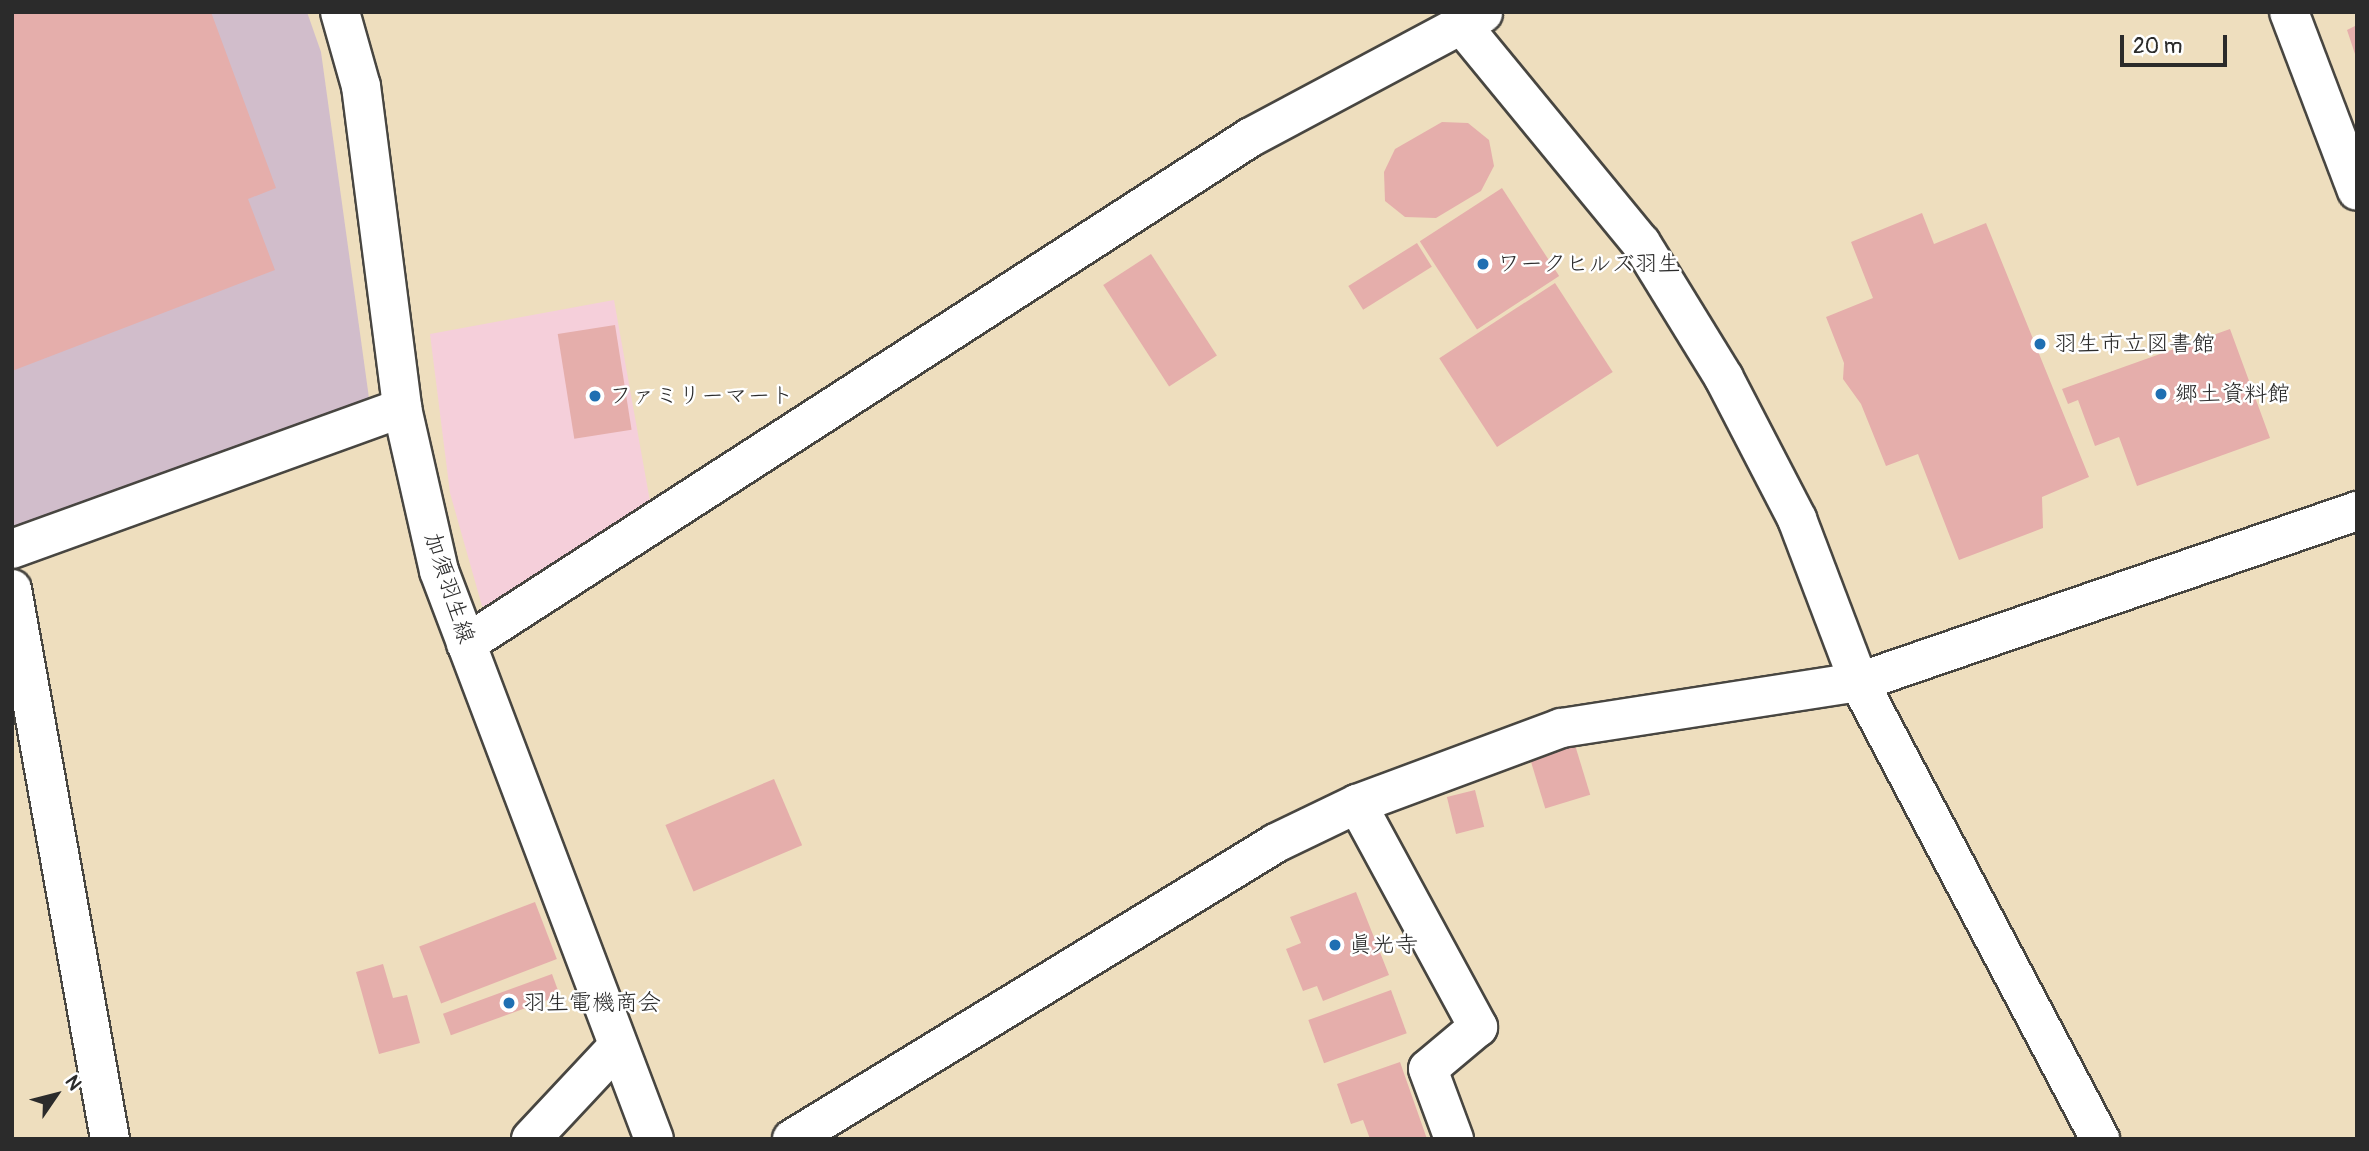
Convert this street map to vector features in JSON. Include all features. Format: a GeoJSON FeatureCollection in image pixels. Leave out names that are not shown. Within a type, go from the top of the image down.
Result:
{"type":"FeatureCollection","features":[{"type":"Feature","properties":{"kind":"street","name":"加須羽生線"},"geometry":{"type":"LineString","coordinates":[[340,12],[361,86],[401,408],[439,570],[654,1139]]}},
{"type":"Feature","properties":{"kind":"street"},"geometry":{"type":"LineString","coordinates":[[2289,12],[2357,191]]}},
{"type":"Feature","properties":{"kind":"street"},"geometry":{"type":"LineString","coordinates":[[466,644],[1251,137],[1472,18],[1641,243],[1724,378],[1797,519],[1859,682],[2100,1139]]}},
{"type":"Feature","properties":{"kind":"street"},"geometry":{"type":"LineString","coordinates":[[12,549],[401,408]]}},
{"type":"Feature","properties":{"kind":"street"},"geometry":{"type":"LineString","coordinates":[[792,1139],[1276,843],[1357,804],[1561,729],[1859,682],[2357,511]]}},
{"type":"Feature","properties":{"kind":"street"},"geometry":{"type":"LineString","coordinates":[[12,589],[110,1139]]}},
{"type":"Feature","properties":{"kind":"street"},"geometry":{"type":"LineString","coordinates":[[1357,804],[1478,1027],[1428,1069],[1454,1139]]}},
{"type":"Feature","properties":{"kind":"street"},"geometry":{"type":"LineString","coordinates":[[531,1139],[617,1047]]}},
{"type":"Feature","properties":{"kind":"shaded area"},"geometry":{"type":"Polygon","coordinates":[[[12,12],[307,12],[321,52],[369,398],[12,530],[12,12]]]}},
{"type":"Feature","properties":{"kind":"shaded area"},"geometry":{"type":"Polygon","coordinates":[[[614,300],[651,507],[495,608],[482,606],[450,493],[430,334],[614,300]]]}},
{"type":"Feature","properties":{"kind":"building"},"geometry":{"type":"Polygon","coordinates":[[[12,12],[211,12],[276,188],[248,199],[275,270],[12,371],[12,12]]]}},
{"type":"Feature","properties":{"kind":"building"},"geometry":{"type":"Polygon","coordinates":[[[2357,25],[2357,56],[2356,57],[2347,30],[2357,25]]]}},
{"type":"Feature","properties":{"kind":"building"},"geometry":{"type":"Polygon","coordinates":[[[1442,122],[1468,123],[1489,140],[1494,166],[1481,191],[1436,218],[1405,217],[1385,201],[1384,172],[1395,149],[1442,122]]]}},
{"type":"Feature","properties":{"kind":"building"},"geometry":{"type":"Polygon","coordinates":[[[1502,188],[1559,276],[1477,329],[1420,241],[1502,188]]]}},
{"type":"Feature","properties":{"kind":"building"},"geometry":{"type":"Polygon","coordinates":[[[1922,213],[1934,244],[1986,223],[2089,477],[2042,497],[2043,528],[1959,560],[1918,454],[1886,466],[1861,404],[1843,379],[1844,363],[1826,317],[1873,298],[1851,242],[1922,213]]]}},
{"type":"Feature","properties":{"kind":"building"},"geometry":{"type":"Polygon","coordinates":[[[1417,243],[1432,267],[1363,310],[1348,286],[1417,243]]]}},
{"type":"Feature","properties":{"kind":"building"},"geometry":{"type":"Polygon","coordinates":[[[1151,254],[1217,355],[1169,387],[1103,285],[1151,254]]]}},
{"type":"Feature","properties":{"kind":"building"},"geometry":{"type":"Polygon","coordinates":[[[1555,283],[1613,372],[1497,447],[1439,358],[1555,283]]]}},
{"type":"Feature","properties":{"kind":"building","name":"ファミリーマート"},"geometry":{"type":"Polygon","coordinates":[[[615,325],[632,430],[574,439],[558,334],[615,325]]]}},
{"type":"Feature","properties":{"kind":"building"},"geometry":{"type":"Polygon","coordinates":[[[2230,329],[2270,438],[2137,486],[2119,437],[2095,446],[2078,400],[2068,404],[2062,389],[2230,329]]]}},
{"type":"Feature","properties":{"kind":"building"},"geometry":{"type":"Polygon","coordinates":[[[1575,745],[1590,795],[1545,808],[1530,759],[1575,745]]]}},
{"type":"Feature","properties":{"kind":"building"},"geometry":{"type":"Polygon","coordinates":[[[774,779],[802,845],[694,891],[665,825],[774,779]]]}},
{"type":"Feature","properties":{"kind":"building"},"geometry":{"type":"Polygon","coordinates":[[[1475,790],[1484,827],[1456,834],[1447,797],[1475,790]]]}},
{"type":"Feature","properties":{"kind":"building"},"geometry":{"type":"Polygon","coordinates":[[[1356,892],[1389,975],[1323,1001],[1317,986],[1303,991],[1286,949],[1301,943],[1290,917],[1356,892]]]}},
{"type":"Feature","properties":{"kind":"building"},"geometry":{"type":"Polygon","coordinates":[[[535,902],[557,959],[441,1003],[419,946],[535,902]]]}},
{"type":"Feature","properties":{"kind":"building"},"geometry":{"type":"Polygon","coordinates":[[[383,964],[393,998],[407,995],[420,1043],[379,1054],[356,972],[383,964]]]}},
{"type":"Feature","properties":{"kind":"building"},"geometry":{"type":"Polygon","coordinates":[[[552,974],[560,996],[451,1035],[443,1014],[552,974]]]}},
{"type":"Feature","properties":{"kind":"building"},"geometry":{"type":"Polygon","coordinates":[[[1391,990],[1407,1033],[1324,1063],[1308,1020],[1391,990]]]}},
{"type":"Feature","properties":{"kind":"building"},"geometry":{"type":"Polygon","coordinates":[[[1400,1062],[1427,1139],[1370,1139],[1363,1120],[1351,1124],[1337,1084],[1400,1062]]]}},
{"type":"Feature","properties":{"kind":"place","name":"ワークヒルズ羽生"},"geometry":{"type":"Point","coordinates":[1483,264]}},
{"type":"Feature","properties":{"kind":"place","name":"羽生市立図書館"},"geometry":{"type":"Point","coordinates":[2040,344]}},
{"type":"Feature","properties":{"kind":"place","name":"郷土資料館"},"geometry":{"type":"Point","coordinates":[2161,394]}},
{"type":"Feature","properties":{"kind":"place","name":"ファミリーマート"},"geometry":{"type":"Point","coordinates":[595,396]}},
{"type":"Feature","properties":{"kind":"place","name":"眞光寺"},"geometry":{"type":"Point","coordinates":[1335,945]}},
{"type":"Feature","properties":{"kind":"place","name":"羽生電機商会"},"geometry":{"type":"Point","coordinates":[509,1003]}}]}
